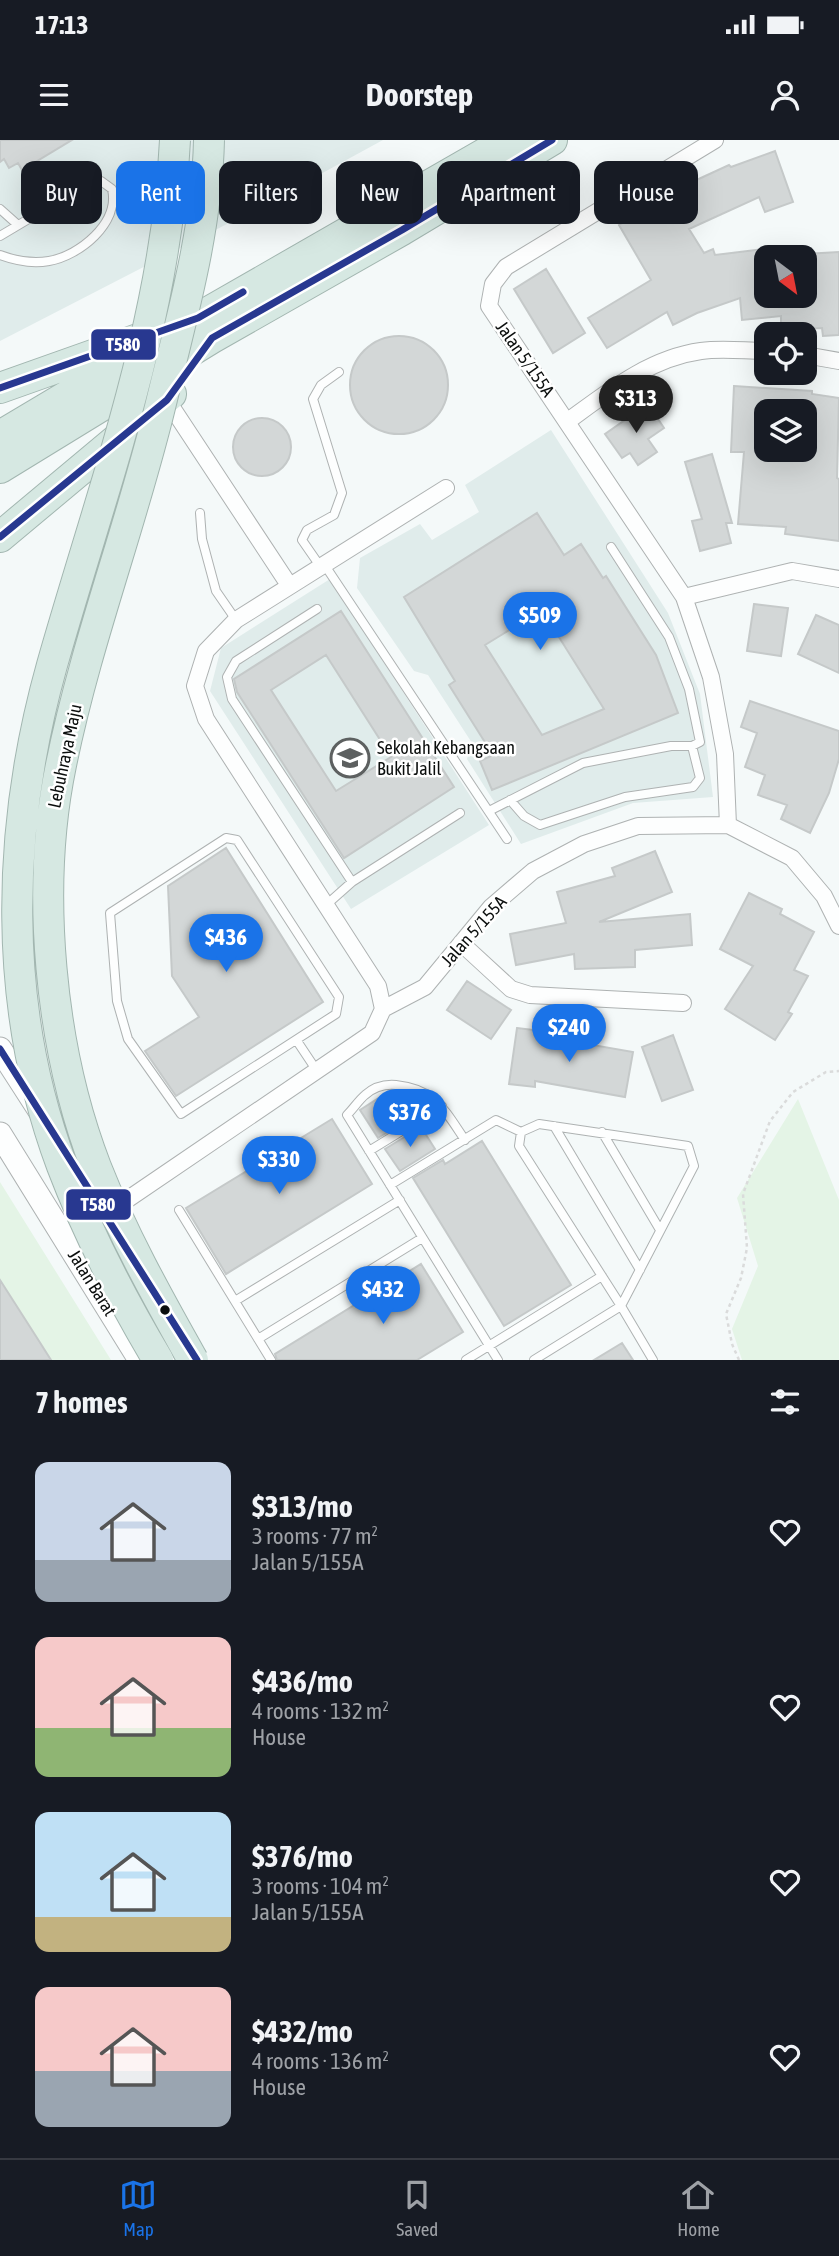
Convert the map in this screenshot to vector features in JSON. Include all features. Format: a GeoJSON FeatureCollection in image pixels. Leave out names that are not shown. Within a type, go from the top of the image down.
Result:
{"type":"FeatureCollection","features":[{"type":"Feature","properties":{"kind":"highway","name":"Lebuhraya Maju"},"geometry":{"type":"LineString","coordinates":[[158,1360],[111,1275],[61,1163],[40,1093],[21,997],[16,903],[25,788],[38,720],[137,382],[162,265],[175,140]]}},
{"type":"Feature","properties":{"kind":"highway","name":"Lebuhraya Maju"},"geometry":{"type":"LineString","coordinates":[[195,1360],[158,1298],[96,1166],[79,1110],[57,1011],[50,944],[49,880],[52,817],[61,766],[77,697],[153,436],[188,292],[201,231],[209,140]]}},
{"type":"Feature","properties":{"kind":"highway"},"geometry":{"type":"LineString","coordinates":[[0,468],[205,328],[508,140]]}},
{"type":"Feature","properties":{"kind":"highway"},"geometry":{"type":"LineString","coordinates":[[0,436],[205,328],[402,230],[552,140]]}},
{"type":"Feature","properties":{"kind":"highway"},"geometry":{"type":"LineString","coordinates":[[0,388],[205,328]]}},
{"type":"Feature","properties":{"kind":"highway"},"geometry":{"type":"LineString","coordinates":[[0,537],[167,400],[205,328]]}},
{"type":"Feature","properties":{"kind":"main road"},"geometry":{"type":"LineString","coordinates":[[0,1049],[195,1360]]}},
{"type":"Feature","properties":{"kind":"main road","name":"Jalan Barat"},"geometry":{"type":"LineString","coordinates":[[0,1134],[140,1360]]}},
{"type":"Feature","properties":{"kind":"street","name":"Jalan 5/155A"},"geometry":{"type":"LineString","coordinates":[[715,140],[506,267],[493,284],[489,306],[684,597],[714,690],[725,754],[728,825]]}},
{"type":"Feature","properties":{"kind":"street"},"geometry":{"type":"LineString","coordinates":[[568,421],[629,378],[664,360],[703,351],[754,351]]}},
{"type":"Feature","properties":{"kind":"street"},"geometry":{"type":"LineString","coordinates":[[817,357],[839,361]]}},
{"type":"Feature","properties":{"kind":"street"},"geometry":{"type":"LineString","coordinates":[[167,400],[289,584]]}},
{"type":"Feature","properties":{"kind":"street"},"geometry":{"type":"LineString","coordinates":[[67,1241],[372,1033],[383,1009],[378,986],[206,719],[195,686],[206,651],[236,620],[289,584],[446,488]]}},
{"type":"Feature","properties":{"kind":"street"},"geometry":{"type":"LineString","coordinates":[[684,597],[792,571],[839,579]]}},
{"type":"Feature","properties":{"kind":"street","name":"Jalan 5/155A"},"geometry":{"type":"LineString","coordinates":[[383,1009],[425,987],[491,907],[534,871],[584,844],[638,826],[728,825],[792,858],[824,896],[839,926]]}},
{"type":"Feature","properties":{"kind":"street"},"geometry":{"type":"LineString","coordinates":[[461,943],[511,989],[530,995],[682,1003]]}},
{"type":"Feature","properties":{"kind":"lane"},"geometry":{"type":"LineString","coordinates":[[0,236],[89,183],[105,182],[113,189],[114,198],[105,222],[86,244],[73,252],[59,259],[33,263],[0,256]]}},
{"type":"Feature","properties":{"kind":"lane"},"geometry":{"type":"LineString","coordinates":[[0,209],[18,225]]}},
{"type":"Feature","properties":{"kind":"lane"},"geometry":{"type":"LineString","coordinates":[[339,372],[321,385],[313,399],[342,493],[334,515],[307,530],[302,540],[322,565],[507,839]]}},
{"type":"Feature","properties":{"kind":"lane"},"geometry":{"type":"LineString","coordinates":[[200,513],[202,539],[216,592],[236,620]]}},
{"type":"Feature","properties":{"kind":"lane"},"geometry":{"type":"LineString","coordinates":[[489,811],[583,763],[659,748],[692,746],[700,742],[689,689],[669,637],[611,547]]}},
{"type":"Feature","properties":{"kind":"lane"},"geometry":{"type":"LineString","coordinates":[[317,609],[236,661],[226,677],[232,699],[352,882]]}},
{"type":"Feature","properties":{"kind":"lane"},"geometry":{"type":"LineString","coordinates":[[510,800],[524,816],[540,825],[625,797],[693,787],[700,778],[692,746]]}},
{"type":"Feature","properties":{"kind":"lane"},"geometry":{"type":"LineString","coordinates":[[325,905],[352,882],[460,813]]}},
{"type":"Feature","properties":{"kind":"lane"},"geometry":{"type":"LineString","coordinates":[[226,838],[237,840],[339,997],[336,1014],[297,1041],[181,1114],[128,1039],[117,1001],[110,913],[226,838]]}},
{"type":"Feature","properties":{"kind":"lane"},"geometry":{"type":"LineString","coordinates":[[297,1041],[317,1071]]}},
{"type":"Feature","properties":{"kind":"lane"},"geometry":{"type":"LineString","coordinates":[[465,1140],[442,1106],[429,1093],[411,1086],[386,1084],[367,1093],[347,1115],[498,1360]]}},
{"type":"Feature","properties":{"kind":"lane"},"geometry":{"type":"LineString","coordinates":[[369,1151],[442,1106]]}},
{"type":"Feature","properties":{"kind":"lane"},"geometry":{"type":"LineString","coordinates":[[390,1185],[496,1120],[521,1132],[539,1124],[688,1146],[694,1166],[621,1306],[534,1360]]}},
{"type":"Feature","properties":{"kind":"lane"},"geometry":{"type":"LineString","coordinates":[[554,1126],[640,1270]]}},
{"type":"Feature","properties":{"kind":"lane"},"geometry":{"type":"LineString","coordinates":[[521,1132],[519,1146],[653,1360]]}},
{"type":"Feature","properties":{"kind":"lane"},"geometry":{"type":"LineString","coordinates":[[602,1132],[660,1230]]}},
{"type":"Feature","properties":{"kind":"lane"},"geometry":{"type":"LineString","coordinates":[[235,1301],[400,1200]]}},
{"type":"Feature","properties":{"kind":"lane"},"geometry":{"type":"LineString","coordinates":[[179,1210],[271,1360]]}},
{"type":"Feature","properties":{"kind":"lane"},"geometry":{"type":"LineString","coordinates":[[258,1339],[422,1238]]}},
{"type":"Feature","properties":{"kind":"lane"},"geometry":{"type":"LineString","coordinates":[[466,1360],[602,1276]]}},
{"type":"Feature","properties":{"kind":"path"},"geometry":{"type":"LineString","coordinates":[[739,1360],[732,1344],[726,1314],[741,1278],[747,1248],[743,1194],[770,1121],[793,1092],[826,1072],[839,1070]]}},
{"type":"Feature","properties":{"kind":"shaded area"},"geometry":{"type":"Polygon","coordinates":[[[0,140],[383,140],[344,161],[336,161],[336,166],[322,173],[322,161],[219,161],[219,224],[227,224],[0,341],[0,140]]]}},
{"type":"Feature","properties":{"kind":"shaded area"},"geometry":{"type":"Polygon","coordinates":[[[551,430],[668,613],[700,694],[713,797],[633,803],[521,844],[467,759],[472,743],[428,675],[414,671],[357,588],[360,558],[420,524],[432,540],[479,512],[465,485],[551,430]]]}},
{"type":"Feature","properties":{"kind":"shaded area","name":"Sekolah Kebangsaan Bukit Jalil"},"geometry":{"type":"Polygon","coordinates":[[[330,579],[489,825],[351,909],[210,691],[221,648],[330,579]]]}},
{"type":"Feature","properties":{"kind":"green space"},"geometry":{"type":"Polygon","coordinates":[[[798,1099],[839,1200],[839,1360],[742,1360],[732,1329],[758,1266],[737,1198],[798,1099]]]}},
{"type":"Feature","properties":{"kind":"green space"},"geometry":{"type":"Polygon","coordinates":[[[0,1182],[111,1360],[0,1360],[0,1182]]]}},
{"type":"Feature","properties":{"kind":"building"},"geometry":{"type":"Polygon","coordinates":[[[0,140],[72,140],[37,161],[21,161],[21,168],[18,163],[9,168],[4,159],[0,162],[0,140]]]}},
{"type":"Feature","properties":{"kind":"building"},"geometry":{"type":"Polygon","coordinates":[[[775,151],[793,202],[765,212],[759,197],[689,229],[704,253],[713,249],[715,255],[754,250],[754,308],[817,308],[817,253],[839,252],[839,335],[823,336],[822,328],[817,328],[817,322],[781,322],[781,316],[742,320],[740,298],[697,313],[673,325],[667,312],[607,348],[588,318],[651,280],[619,225],[698,224],[698,179],[729,165],[731,167],[775,151]]]}},
{"type":"Feature","properties":{"kind":"building"},"geometry":{"type":"Polygon","coordinates":[[[546,269],[585,333],[553,353],[514,289],[546,269]]]}},
{"type":"Feature","properties":{"kind":"building"},"geometry":{"type":"Polygon","coordinates":[[[399,336],[418,340],[433,351],[444,366],[448,385],[444,404],[433,419],[418,430],[399,434],[380,430],[365,419],[354,404],[350,385],[354,366],[365,351],[380,340],[399,336]]]}},
{"type":"Feature","properties":{"kind":"building"},"geometry":{"type":"Polygon","coordinates":[[[734,386],[812,391],[812,394],[839,398],[839,541],[785,534],[786,527],[738,524],[744,452],[731,452],[734,386]]]}},
{"type":"Feature","properties":{"kind":"building"},"geometry":{"type":"Polygon","coordinates":[[[648,404],[664,428],[648,439],[657,452],[638,465],[630,453],[622,458],[605,434],[648,404]]]}},
{"type":"Feature","properties":{"kind":"building"},"geometry":{"type":"Polygon","coordinates":[[[262,418],[273,420],[286,431],[291,447],[289,458],[278,471],[262,476],[251,474],[238,463],[233,447],[235,436],[246,423],[262,418]]]}},
{"type":"Feature","properties":{"kind":"building"},"geometry":{"type":"Polygon","coordinates":[[[712,454],[732,523],[726,523],[731,543],[700,551],[692,521],[702,519],[685,462],[712,454]]]}},
{"type":"Feature","properties":{"kind":"building"},"geometry":{"type":"Polygon","coordinates":[[[537,513],[564,555],[581,544],[603,578],[606,576],[656,655],[678,713],[492,790],[480,761],[493,755],[449,685],[455,681],[404,597],[537,513]],[[542,610],[485,645],[542,735],[604,709],[542,610]]]}},
{"type":"Feature","properties":{"kind":"building"},"geometry":{"type":"Polygon","coordinates":[[[754,604],[788,608],[781,656],[747,651],[754,604]]]}},
{"type":"Feature","properties":{"kind":"building"},"geometry":{"type":"Polygon","coordinates":[[[341,611],[454,787],[344,858],[237,692],[234,679],[341,611]],[[326,655],[271,690],[336,791],[391,757],[326,655]]]}},
{"type":"Feature","properties":{"kind":"building"},"geometry":{"type":"Polygon","coordinates":[[[816,615],[839,625],[839,673],[798,654],[816,615]]]}},
{"type":"Feature","properties":{"kind":"building"},"geometry":{"type":"Polygon","coordinates":[[[750,701],[839,731],[839,759],[829,793],[810,833],[781,819],[787,805],[758,795],[765,775],[745,767],[757,733],[741,727],[750,701]]]}},
{"type":"Feature","properties":{"kind":"building"},"geometry":{"type":"Polygon","coordinates":[[[226,848],[323,1002],[176,1096],[145,1051],[199,1017],[172,976],[168,886],[226,848]]]}},
{"type":"Feature","properties":{"kind":"building"},"geometry":{"type":"Polygon","coordinates":[[[655,851],[672,892],[599,922],[690,914],[692,945],[635,950],[635,967],[575,969],[574,954],[516,965],[510,934],[566,923],[557,892],[615,876],[612,868],[655,851]]]}},
{"type":"Feature","properties":{"kind":"building"},"geometry":{"type":"Polygon","coordinates":[[[749,893],[782,909],[780,914],[814,932],[794,970],[808,976],[788,1012],[792,1014],[775,1040],[725,1009],[753,966],[720,949],[749,893]]]}},
{"type":"Feature","properties":{"kind":"building"},"geometry":{"type":"Polygon","coordinates":[[[467,981],[511,1010],[491,1039],[447,1010],[467,981]]]}},
{"type":"Feature","properties":{"kind":"building"},"geometry":{"type":"Polygon","coordinates":[[[517,1028],[542,1031],[541,1036],[633,1052],[625,1097],[535,1081],[535,1087],[509,1084],[517,1028]]]}},
{"type":"Feature","properties":{"kind":"building"},"geometry":{"type":"Polygon","coordinates":[[[673,1035],[693,1090],[662,1101],[642,1047],[673,1035]]]}},
{"type":"Feature","properties":{"kind":"building"},"geometry":{"type":"Polygon","coordinates":[[[388,1092],[406,1121],[378,1138],[360,1110],[388,1092]]]}},
{"type":"Feature","properties":{"kind":"building"},"geometry":{"type":"Polygon","coordinates":[[[332,1119],[372,1184],[226,1274],[186,1208],[332,1119]]]}},
{"type":"Feature","properties":{"kind":"building"},"geometry":{"type":"Polygon","coordinates":[[[421,1127],[435,1149],[400,1171],[385,1149],[421,1127]]]}},
{"type":"Feature","properties":{"kind":"building"},"geometry":{"type":"Polygon","coordinates":[[[482,1141],[571,1285],[504,1326],[413,1178],[443,1160],[445,1164],[482,1141]]]}},
{"type":"Feature","properties":{"kind":"building"},"geometry":{"type":"Polygon","coordinates":[[[421,1264],[463,1332],[417,1360],[277,1360],[275,1354],[421,1264]]]}},
{"type":"Feature","properties":{"kind":"building"},"geometry":{"type":"Polygon","coordinates":[[[0,1280],[39,1341],[51,1360],[0,1360],[0,1280]]]}},
{"type":"Feature","properties":{"kind":"building"},"geometry":{"type":"Polygon","coordinates":[[[622,1343],[633,1360],[594,1360],[622,1343]]]}},
{"type":"Feature","properties":{"kind":"transit line","name":"T580"},"geometry":{"type":"LineString","coordinates":[[0,537],[167,400],[212,338],[402,230],[552,140]]}},
{"type":"Feature","properties":{"kind":"transit line","name":"T580"},"geometry":{"type":"LineString","coordinates":[[0,388],[198,318],[243,292]]}},
{"type":"Feature","properties":{"kind":"transit line","name":"T580"},"geometry":{"type":"LineString","coordinates":[[0,1049],[197,1360]]}},
{"type":"Feature","properties":{"kind":"place","name":"Sekolah Kebangsaan Bukit Jalil"},"geometry":{"type":"Point","coordinates":[350,758]}}]}
